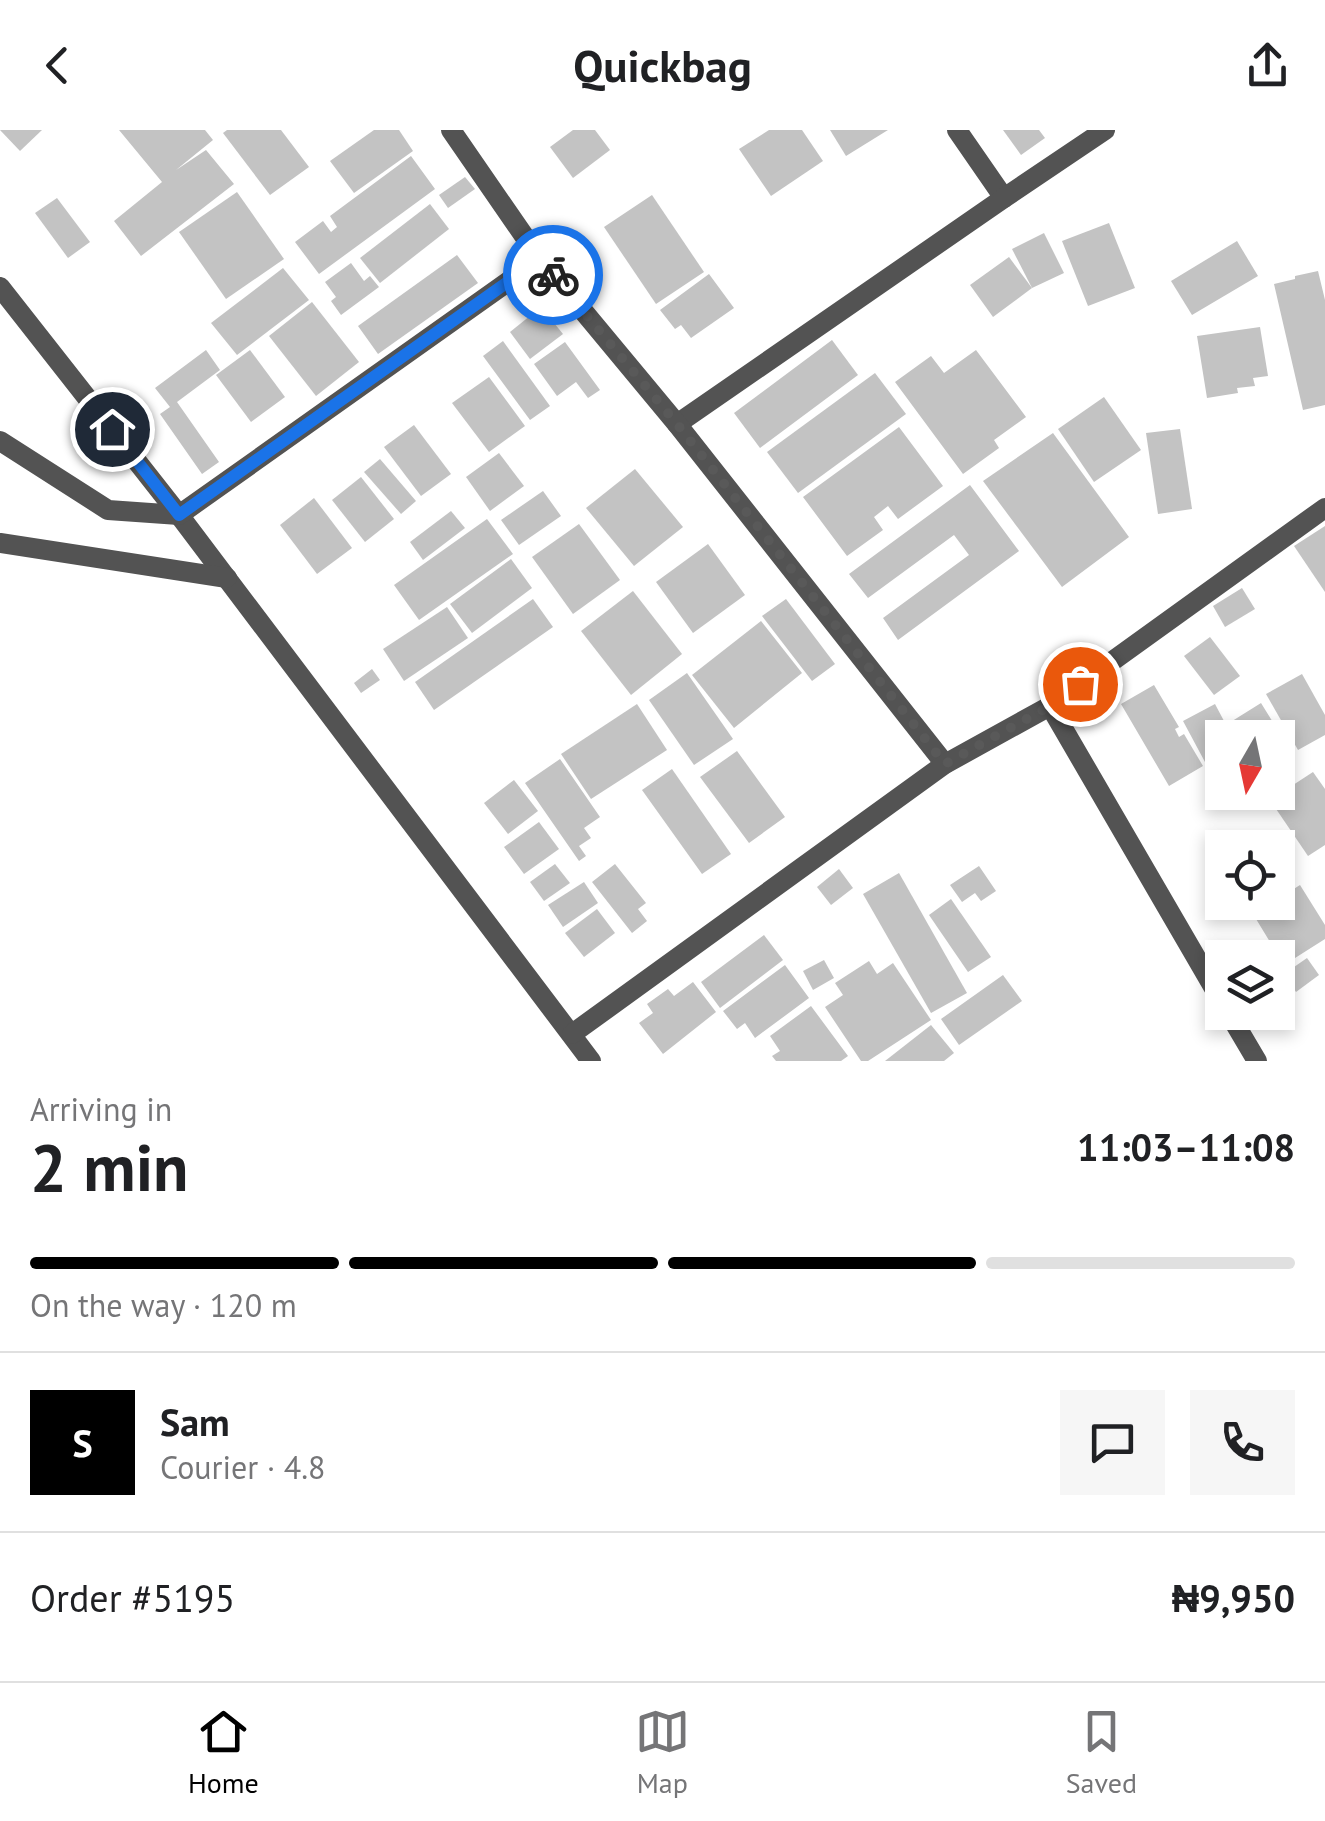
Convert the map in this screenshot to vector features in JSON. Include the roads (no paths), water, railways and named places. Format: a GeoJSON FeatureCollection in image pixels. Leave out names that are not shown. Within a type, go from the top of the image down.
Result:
{"type":"FeatureCollection","features":[{"type":"Feature","properties":{"kind":"street"},"geometry":{"type":"LineString","coordinates":[[451,130],[540,259],[677,424],[945,764]]}},
{"type":"Feature","properties":{"kind":"street"},"geometry":{"type":"LineString","coordinates":[[958,130],[1004,198]]}},
{"type":"Feature","properties":{"kind":"street"},"geometry":{"type":"LineString","coordinates":[[677,424],[1106,130]]}},
{"type":"Feature","properties":{"kind":"street"},"geometry":{"type":"LineString","coordinates":[[0,441],[108,510],[179,515],[540,259]]}},
{"type":"Feature","properties":{"kind":"street"},"geometry":{"type":"LineString","coordinates":[[0,286],[179,515],[591,1061]]}},
{"type":"Feature","properties":{"kind":"street"},"geometry":{"type":"LineString","coordinates":[[572,1034],[945,764],[1050,706],[1325,508]]}},
{"type":"Feature","properties":{"kind":"street"},"geometry":{"type":"LineString","coordinates":[[0,543],[227,578]]}},
{"type":"Feature","properties":{"kind":"street"},"geometry":{"type":"LineString","coordinates":[[1050,706],[1205,973]]}},
{"type":"Feature","properties":{"kind":"street"},"geometry":{"type":"LineString","coordinates":[[1239,1030],[1257,1061]]}}]}
